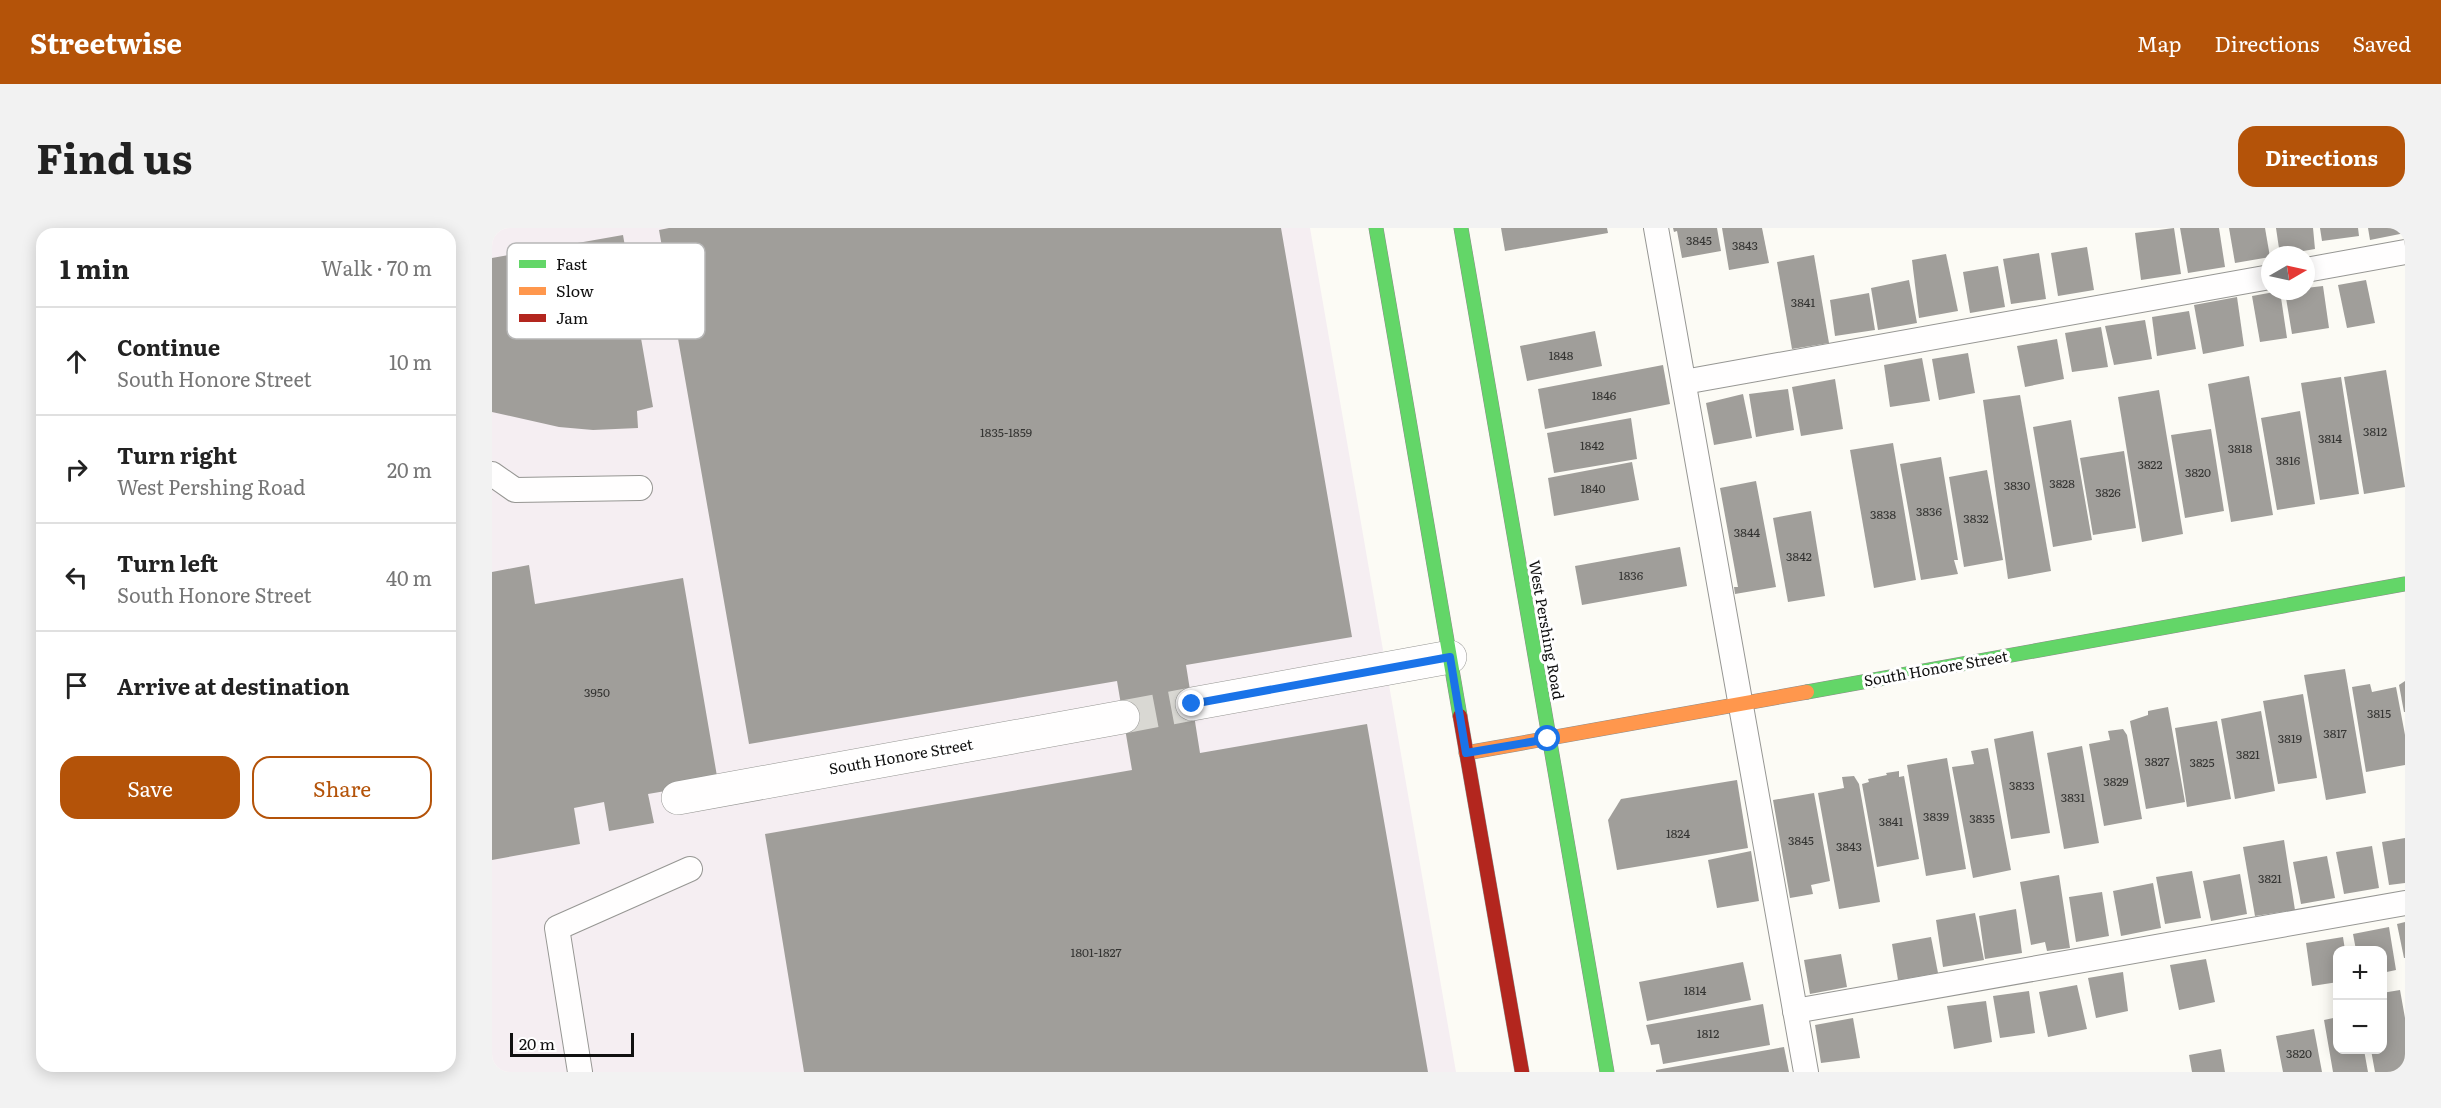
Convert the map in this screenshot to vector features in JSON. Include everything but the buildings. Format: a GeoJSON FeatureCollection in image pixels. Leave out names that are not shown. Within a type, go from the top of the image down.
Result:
{"type":"FeatureCollection","features":[{"type":"Feature","properties":{"kind":"street"},"geometry":{"type":"LineString","coordinates":[[1376,228],[1522,1072]]}},
{"type":"Feature","properties":{"kind":"street","name":"West Pershing Road"},"geometry":{"type":"LineString","coordinates":[[1461,228],[1607,1072]]}},
{"type":"Feature","properties":{"kind":"street","name":"South Honore Street"},"geometry":{"type":"LineString","coordinates":[[1466,753],[2405,584]]}},
{"type":"Feature","properties":{"kind":"street"},"geometry":{"type":"LineString","coordinates":[[1192,704],[1450,657]]}},
{"type":"Feature","properties":{"kind":"street","name":"South Honore Street"},"geometry":{"type":"LineString","coordinates":[[678,798],[1123,717]]}},
{"type":"Feature","properties":{"kind":"lane"},"geometry":{"type":"LineString","coordinates":[[1656,228],[1806,1072]]}},
{"type":"Feature","properties":{"kind":"lane"},"geometry":{"type":"LineString","coordinates":[[2315,268],[2405,252]]}},
{"type":"Feature","properties":{"kind":"lane"},"geometry":{"type":"LineString","coordinates":[[1684,382],[2261,279]]}},
{"type":"Feature","properties":{"kind":"lane"},"geometry":{"type":"LineString","coordinates":[[492,474],[514,490],[640,488]]}},
{"type":"Feature","properties":{"kind":"lane"},"geometry":{"type":"LineString","coordinates":[[580,1072],[557,928],[690,868]]}},
{"type":"Feature","properties":{"kind":"lane"},"geometry":{"type":"LineString","coordinates":[[1795,1011],[2405,903]]}},
{"type":"Feature","properties":{"kind":"shaded area"},"geometry":{"type":"Polygon","coordinates":[[[492,228],[1310,228],[1456,1072],[492,1072],[492,228]]]}},
{"type":"Feature","properties":{"kind":"tunnel"},"geometry":{"type":"LineString","coordinates":[[1123,717],[1192,704]]}},
{"type":"Feature","properties":{"kind":"traffic: fast"},"geometry":{"type":"LineString","coordinates":[[1376,228],[1460,716]]}},
{"type":"Feature","properties":{"kind":"traffic: fast"},"geometry":{"type":"LineString","coordinates":[[1461,228],[1607,1072]]}},
{"type":"Feature","properties":{"kind":"traffic: fast"},"geometry":{"type":"LineString","coordinates":[[1807,692],[2405,584]]}},
{"type":"Feature","properties":{"kind":"traffic: slow"},"geometry":{"type":"LineString","coordinates":[[1466,753],[1807,692]]}},
{"type":"Feature","properties":{"kind":"traffic: jam"},"geometry":{"type":"LineString","coordinates":[[1460,716],[1522,1072]]}},
{"type":"Feature","properties":{"kind":"route"},"geometry":{"type":"LineString","coordinates":[[1192,704],[1450,657],[1466,753],[1548,739]]}}]}
